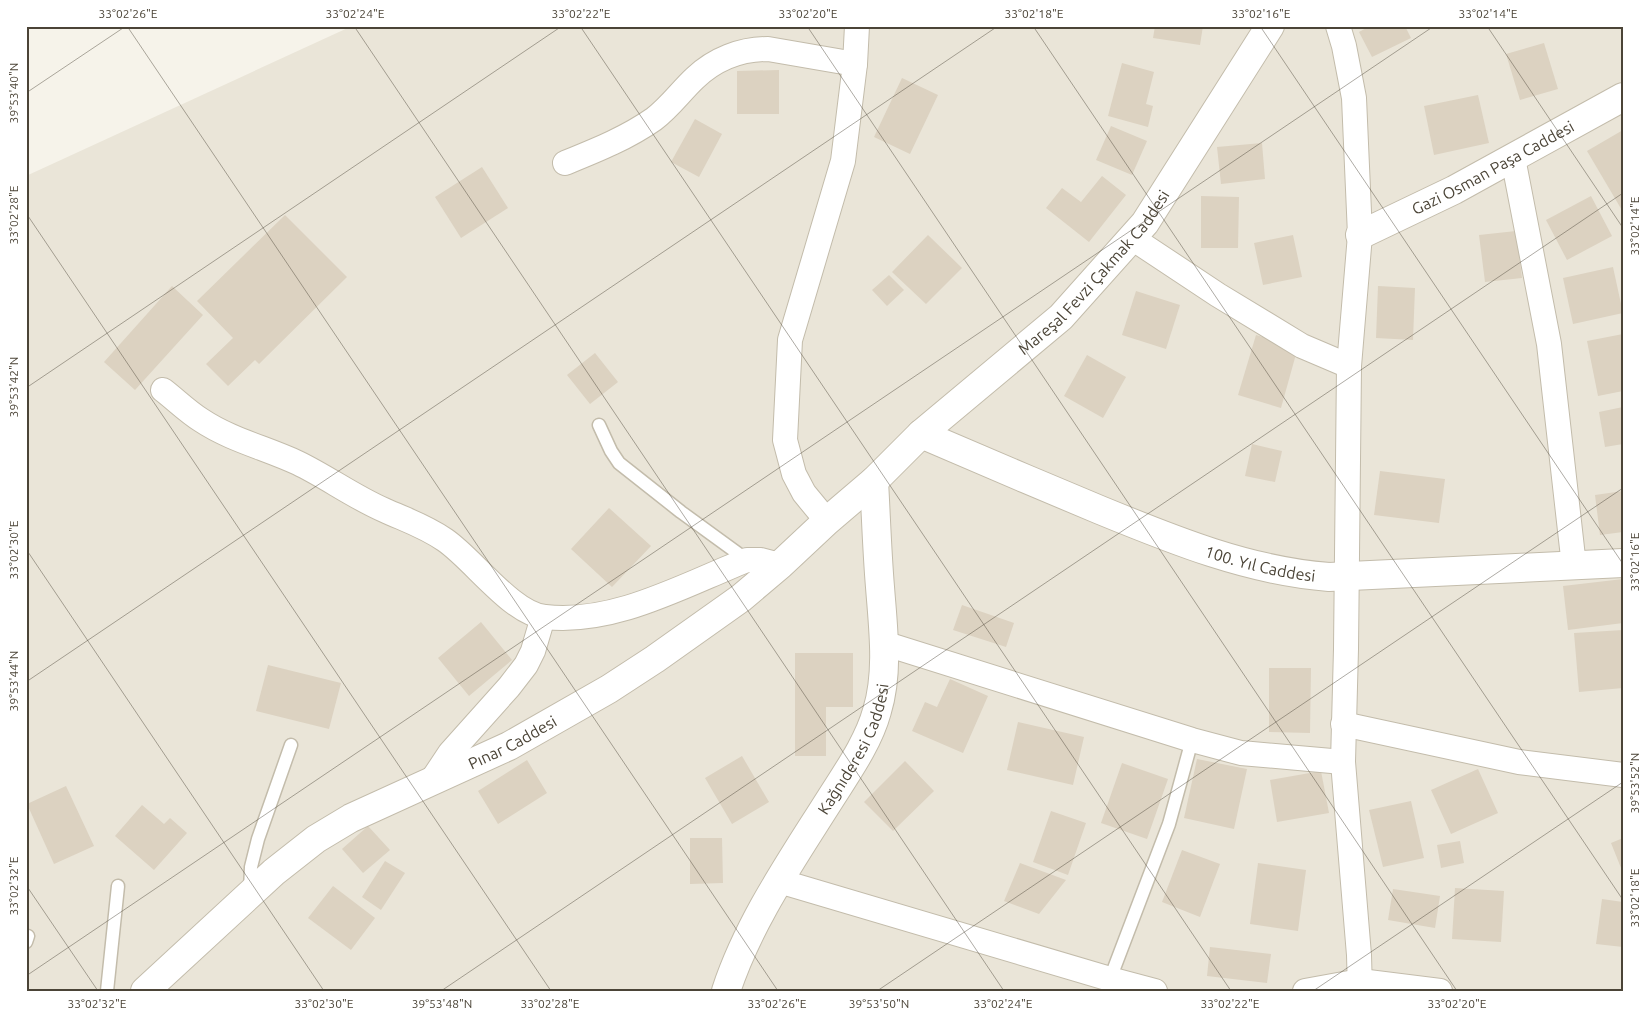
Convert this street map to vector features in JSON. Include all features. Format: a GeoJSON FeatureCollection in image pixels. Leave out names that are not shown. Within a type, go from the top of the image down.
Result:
{"type":"FeatureCollection","features":[{"type":"Feature","properties":{"kind":"street"},"geometry":{"type":"LineString","coordinates":[[827,521],[804,493],[794,474],[785,440],[790,340],[843,161],[856,64],[857,26]]}},
{"type":"Feature","properties":{"kind":"street","name":"Mareşal Fevzi Çakmak Caddesi"},"geometry":{"type":"LineString","coordinates":[[874,481],[921,434],[1061,317],[1132,238],[1145,223],[1270,26]]}},
{"type":"Feature","properties":{"kind":"street"},"geometry":{"type":"LineString","coordinates":[[1338,26],[1344,46],[1354,98],[1360,235],[1349,366],[1343,762],[1360,986]]}},
{"type":"Feature","properties":{"kind":"street"},"geometry":{"type":"LineString","coordinates":[[565,163],[607,147],[634,132],[656,117],[678,97],[694,78],[713,64],[732,54],[754,49],[768,49],[856,64]]}},
{"type":"Feature","properties":{"kind":"street","name":"Gazi Osman Paşa Caddesi"},"geometry":{"type":"LineString","coordinates":[[1360,235],[1446,194],[1623,97]]}},
{"type":"Feature","properties":{"kind":"street"},"geometry":{"type":"LineString","coordinates":[[1513,158],[1549,344],[1574,566]]}},
{"type":"Feature","properties":{"kind":"street"},"geometry":{"type":"LineString","coordinates":[[1132,238],[1218,295],[1302,346],[1349,366]]}},
{"type":"Feature","properties":{"kind":"street"},"geometry":{"type":"LineString","coordinates":[[163,390],[201,420],[216,429],[298,463],[363,500],[420,524],[435,533],[464,556],[521,608],[543,617],[571,618],[604,614],[628,607],[747,560],[761,560],[780,565]]}},
{"type":"Feature","properties":{"kind":"street","name":"100. Yıl Caddesi"},"geometry":{"type":"LineString","coordinates":[[921,434],[1148,530],[1236,561],[1301,575],[1329,577],[1623,563]]}},
{"type":"Feature","properties":{"kind":"street","name":"Pınar Caddesi"},"geometry":{"type":"LineString","coordinates":[[145,991],[274,872],[316,839],[351,818],[510,746],[609,689],[741,598],[874,481]]}},
{"type":"Feature","properties":{"kind":"street","name":"Kağnıderesi Caddesi"},"geometry":{"type":"LineString","coordinates":[[726,991],[750,934],[779,881],[865,741],[877,712],[882,684],[883,643],[874,481]]}},
{"type":"Feature","properties":{"kind":"street"},"geometry":{"type":"LineString","coordinates":[[430,783],[450,753],[526,666],[534,651],[543,617]]}},
{"type":"Feature","properties":{"kind":"street"},"geometry":{"type":"LineString","coordinates":[[883,643],[1192,740],[1241,753],[1343,762]]}},
{"type":"Feature","properties":{"kind":"street"},"geometry":{"type":"LineString","coordinates":[[1344,724],[1519,762],[1623,775]]}},
{"type":"Feature","properties":{"kind":"street"},"geometry":{"type":"LineString","coordinates":[[779,881],[1154,991]]}},
{"type":"Feature","properties":{"kind":"street"},"geometry":{"type":"LineString","coordinates":[[1305,991],[1360,986],[1440,991]]}},
{"type":"Feature","properties":{"kind":"lane"},"geometry":{"type":"LineString","coordinates":[[599,425],[611,451],[628,472],[747,560]]}},
{"type":"Feature","properties":{"kind":"lane"},"geometry":{"type":"LineString","coordinates":[[1110,979],[1169,824],[1192,740]]}},
{"type":"Feature","properties":{"kind":"lane"},"geometry":{"type":"LineString","coordinates":[[250,894],[251,867],[258,839],[291,745]]}},
{"type":"Feature","properties":{"kind":"lane"},"geometry":{"type":"LineString","coordinates":[[107,991],[118,886]]}},
{"type":"Feature","properties":{"kind":"shaded area"},"geometry":{"type":"Polygon","coordinates":[[[352,26],[1623,26],[1623,991],[26,991],[26,176],[352,26]]]}},
{"type":"Feature","properties":{"kind":"building"},"geometry":{"type":"Polygon","coordinates":[[[1155,26],[1203,26],[1200,45],[1153,38],[1155,26]]]}},
{"type":"Feature","properties":{"kind":"building"},"geometry":{"type":"Polygon","coordinates":[[[1370,26],[1405,26],[1411,38],[1372,57],[1359,32],[1370,26]]]}},
{"type":"Feature","properties":{"kind":"building"},"geometry":{"type":"Polygon","coordinates":[[[1544,43],[1558,89],[1520,100],[1506,54],[1544,43]]]}},
{"type":"Feature","properties":{"kind":"building"},"geometry":{"type":"Polygon","coordinates":[[[1122,63],[1154,72],[1146,104],[1153,106],[1148,127],[1108,116],[1122,63]]]}},
{"type":"Feature","properties":{"kind":"building"},"geometry":{"type":"Polygon","coordinates":[[[779,70],[779,114],[737,114],[737,71],[779,70]]]}},
{"type":"Feature","properties":{"kind":"building"},"geometry":{"type":"Polygon","coordinates":[[[902,78],[938,95],[910,154],[874,137],[902,78]]]}},
{"type":"Feature","properties":{"kind":"building"},"geometry":{"type":"Polygon","coordinates":[[[1478,95],[1489,143],[1434,155],[1424,106],[1478,95]]]}},
{"type":"Feature","properties":{"kind":"building"},"geometry":{"type":"Polygon","coordinates":[[[695,119],[722,134],[699,177],[671,162],[695,119]]]}},
{"type":"Feature","properties":{"kind":"building"},"geometry":{"type":"Polygon","coordinates":[[[1111,126],[1147,141],[1132,175],[1096,160],[1111,126]]]}},
{"type":"Feature","properties":{"kind":"building"},"geometry":{"type":"Polygon","coordinates":[[[1623,130],[1623,212],[1587,151],[1623,130]]]}},
{"type":"Feature","properties":{"kind":"building"},"geometry":{"type":"Polygon","coordinates":[[[1262,143],[1265,179],[1221,184],[1217,147],[1262,143]]]}},
{"type":"Feature","properties":{"kind":"building"},"geometry":{"type":"Polygon","coordinates":[[[482,167],[508,208],[461,238],[435,197],[482,167]]]}},
{"type":"Feature","properties":{"kind":"building"},"geometry":{"type":"Polygon","coordinates":[[[1102,176],[1126,195],[1089,242],[1046,208],[1062,188],[1081,202],[1102,176]]]}},
{"type":"Feature","properties":{"kind":"building"},"geometry":{"type":"Polygon","coordinates":[[[1201,196],[1239,197],[1238,248],[1201,248],[1201,196]]]}},
{"type":"Feature","properties":{"kind":"building"},"geometry":{"type":"Polygon","coordinates":[[[1591,196],[1612,236],[1567,260],[1546,220],[1591,196]]]}},
{"type":"Feature","properties":{"kind":"building"},"geometry":{"type":"Polygon","coordinates":[[[285,215],[347,277],[259,364],[255,360],[228,386],[206,364],[233,338],[197,301],[285,215]]]}},
{"type":"Feature","properties":{"kind":"building"},"geometry":{"type":"Polygon","coordinates":[[[1516,231],[1522,278],[1485,282],[1479,235],[1516,231]]]}},
{"type":"Feature","properties":{"kind":"building"},"geometry":{"type":"Polygon","coordinates":[[[928,235],[962,268],[926,304],[892,272],[928,235]]]}},
{"type":"Feature","properties":{"kind":"building"},"geometry":{"type":"Polygon","coordinates":[[[1293,235],[1302,277],[1263,285],[1254,243],[1293,235]]]}},
{"type":"Feature","properties":{"kind":"building"},"geometry":{"type":"Polygon","coordinates":[[[1613,267],[1623,313],[1573,324],[1563,278],[1613,267]]]}},
{"type":"Feature","properties":{"kind":"building"},"geometry":{"type":"Polygon","coordinates":[[[889,275],[904,290],[887,306],[872,290],[889,275]]]}},
{"type":"Feature","properties":{"kind":"building"},"geometry":{"type":"Polygon","coordinates":[[[172,286],[203,315],[135,390],[104,362],[172,286]]]}},
{"type":"Feature","properties":{"kind":"building"},"geometry":{"type":"Polygon","coordinates":[[[1378,286],[1415,288],[1413,340],[1376,338],[1378,286]]]}},
{"type":"Feature","properties":{"kind":"building"},"geometry":{"type":"Polygon","coordinates":[[[1136,291],[1180,305],[1166,349],[1122,335],[1136,291]]]}},
{"type":"Feature","properties":{"kind":"building"},"geometry":{"type":"Polygon","coordinates":[[[1623,334],[1623,391],[1598,396],[1587,341],[1623,334]]]}},
{"type":"Feature","properties":{"kind":"building"},"geometry":{"type":"Polygon","coordinates":[[[1256,335],[1298,347],[1281,408],[1238,395],[1256,335]]]}},
{"type":"Feature","properties":{"kind":"building"},"geometry":{"type":"Polygon","coordinates":[[[595,353],[618,382],[590,404],[567,375],[595,353]]]}},
{"type":"Feature","properties":{"kind":"building"},"geometry":{"type":"Polygon","coordinates":[[[1087,355],[1126,377],[1103,418],[1064,396],[1087,355]]]}},
{"type":"Feature","properties":{"kind":"building"},"geometry":{"type":"Polygon","coordinates":[[[1623,407],[1623,444],[1605,447],[1599,412],[1623,407]]]}},
{"type":"Feature","properties":{"kind":"building"},"geometry":{"type":"Polygon","coordinates":[[[1252,444],[1282,451],[1275,482],[1245,476],[1252,444]]]}},
{"type":"Feature","properties":{"kind":"building"},"geometry":{"type":"Polygon","coordinates":[[[1380,471],[1445,479],[1439,523],[1374,515],[1380,471]]]}},
{"type":"Feature","properties":{"kind":"building"},"geometry":{"type":"Polygon","coordinates":[[[1623,491],[1623,532],[1600,535],[1595,495],[1623,491]]]}},
{"type":"Feature","properties":{"kind":"building"},"geometry":{"type":"Polygon","coordinates":[[[609,508],[651,546],[612,587],[571,549],[609,508]]]}},
{"type":"Feature","properties":{"kind":"building"},"geometry":{"type":"Polygon","coordinates":[[[1623,579],[1623,623],[1568,630],[1563,586],[1623,579]]]}},
{"type":"Feature","properties":{"kind":"building"},"geometry":{"type":"Polygon","coordinates":[[[962,605],[1014,623],[1006,647],[953,630],[962,605]]]}},
{"type":"Feature","properties":{"kind":"building"},"geometry":{"type":"Polygon","coordinates":[[[481,622],[512,660],[469,696],[438,658],[481,622]]]}},
{"type":"Feature","properties":{"kind":"building"},"geometry":{"type":"Polygon","coordinates":[[[1623,630],[1623,688],[1579,692],[1574,633],[1623,630]]]}},
{"type":"Feature","properties":{"kind":"building"},"geometry":{"type":"Polygon","coordinates":[[[795,653],[853,653],[853,707],[826,707],[826,756],[795,756],[795,653]]]}},
{"type":"Feature","properties":{"kind":"building"},"geometry":{"type":"Polygon","coordinates":[[[268,665],[341,683],[329,729],[256,711],[268,665]]]}},
{"type":"Feature","properties":{"kind":"building"},"geometry":{"type":"Polygon","coordinates":[[[1269,668],[1311,668],[1310,733],[1269,732],[1269,668]]]}},
{"type":"Feature","properties":{"kind":"building"},"geometry":{"type":"Polygon","coordinates":[[[950,679],[988,696],[963,753],[912,731],[925,702],[937,707],[950,679]]]}},
{"type":"Feature","properties":{"kind":"building"},"geometry":{"type":"Polygon","coordinates":[[[1018,722],[1084,737],[1073,785],[1007,770],[1018,722]]]}},
{"type":"Feature","properties":{"kind":"building"},"geometry":{"type":"Polygon","coordinates":[[[742,756],[769,802],[732,824],[705,778],[742,756]]]}},
{"type":"Feature","properties":{"kind":"building"},"geometry":{"type":"Polygon","coordinates":[[[1197,759],[1247,769],[1234,829],[1184,818],[1197,759]]]}},
{"type":"Feature","properties":{"kind":"building"},"geometry":{"type":"Polygon","coordinates":[[[527,760],[547,793],[498,824],[478,791],[527,760]]]}},
{"type":"Feature","properties":{"kind":"building"},"geometry":{"type":"Polygon","coordinates":[[[905,761],[934,791],[893,831],[864,802],[905,761]]]}},
{"type":"Feature","properties":{"kind":"building"},"geometry":{"type":"Polygon","coordinates":[[[1122,763],[1168,779],[1147,839],[1101,823],[1122,763]]]}},
{"type":"Feature","properties":{"kind":"building"},"geometry":{"type":"Polygon","coordinates":[[[1478,769],[1498,813],[1451,834],[1431,790],[1478,769]]]}},
{"type":"Feature","properties":{"kind":"building"},"geometry":{"type":"Polygon","coordinates":[[[1321,771],[1329,813],[1277,822],[1270,780],[1321,771]]]}},
{"type":"Feature","properties":{"kind":"building"},"geometry":{"type":"Polygon","coordinates":[[[66,786],[94,846],[54,864],[27,804],[66,786]]]}},
{"type":"Feature","properties":{"kind":"building"},"geometry":{"type":"Polygon","coordinates":[[[1411,801],[1424,858],[1383,867],[1369,810],[1411,801]]]}},
{"type":"Feature","properties":{"kind":"building"},"geometry":{"type":"Polygon","coordinates":[[[142,805],[164,824],[170,818],[187,833],[154,870],[115,836],[142,805]]]}},
{"type":"Feature","properties":{"kind":"building"},"geometry":{"type":"Polygon","coordinates":[[[1051,811],[1086,823],[1068,875],[1033,862],[1051,811]]]}},
{"type":"Feature","properties":{"kind":"building"},"geometry":{"type":"Polygon","coordinates":[[[368,826],[390,850],[363,873],[342,849],[368,826]]]}},
{"type":"Feature","properties":{"kind":"building"},"geometry":{"type":"Polygon","coordinates":[[[690,838],[722,838],[723,883],[690,884],[690,838]]]}},
{"type":"Feature","properties":{"kind":"building"},"geometry":{"type":"Polygon","coordinates":[[[1623,838],[1623,873],[1611,843],[1623,838]]]}},
{"type":"Feature","properties":{"kind":"building"},"geometry":{"type":"Polygon","coordinates":[[[1460,841],[1464,863],[1441,868],[1437,845],[1460,841]]]}},
{"type":"Feature","properties":{"kind":"building"},"geometry":{"type":"Polygon","coordinates":[[[1182,850],[1220,864],[1200,917],[1162,902],[1182,850]]]}},
{"type":"Feature","properties":{"kind":"building"},"geometry":{"type":"Polygon","coordinates":[[[385,861],[405,873],[381,910],[362,897],[385,861]]]}},
{"type":"Feature","properties":{"kind":"building"},"geometry":{"type":"Polygon","coordinates":[[[1020,863],[1066,880],[1039,914],[1004,901],[1020,863]]]}},
{"type":"Feature","properties":{"kind":"building"},"geometry":{"type":"Polygon","coordinates":[[[1258,863],[1306,870],[1298,931],[1250,924],[1258,863]]]}},
{"type":"Feature","properties":{"kind":"building"},"geometry":{"type":"Polygon","coordinates":[[[333,886],[375,918],[351,950],[308,918],[333,886]]]}},
{"type":"Feature","properties":{"kind":"building"},"geometry":{"type":"Polygon","coordinates":[[[1455,888],[1504,891],[1501,942],[1452,939],[1455,888]]]}},
{"type":"Feature","properties":{"kind":"building"},"geometry":{"type":"Polygon","coordinates":[[[1393,889],[1440,896],[1435,928],[1388,920],[1393,889]]]}},
{"type":"Feature","properties":{"kind":"building"},"geometry":{"type":"Polygon","coordinates":[[[1602,899],[1623,902],[1623,947],[1596,944],[1602,899]]]}},
{"type":"Feature","properties":{"kind":"building"},"geometry":{"type":"Polygon","coordinates":[[[1210,947],[1271,954],[1267,983],[1207,976],[1210,947]]]}}]}
